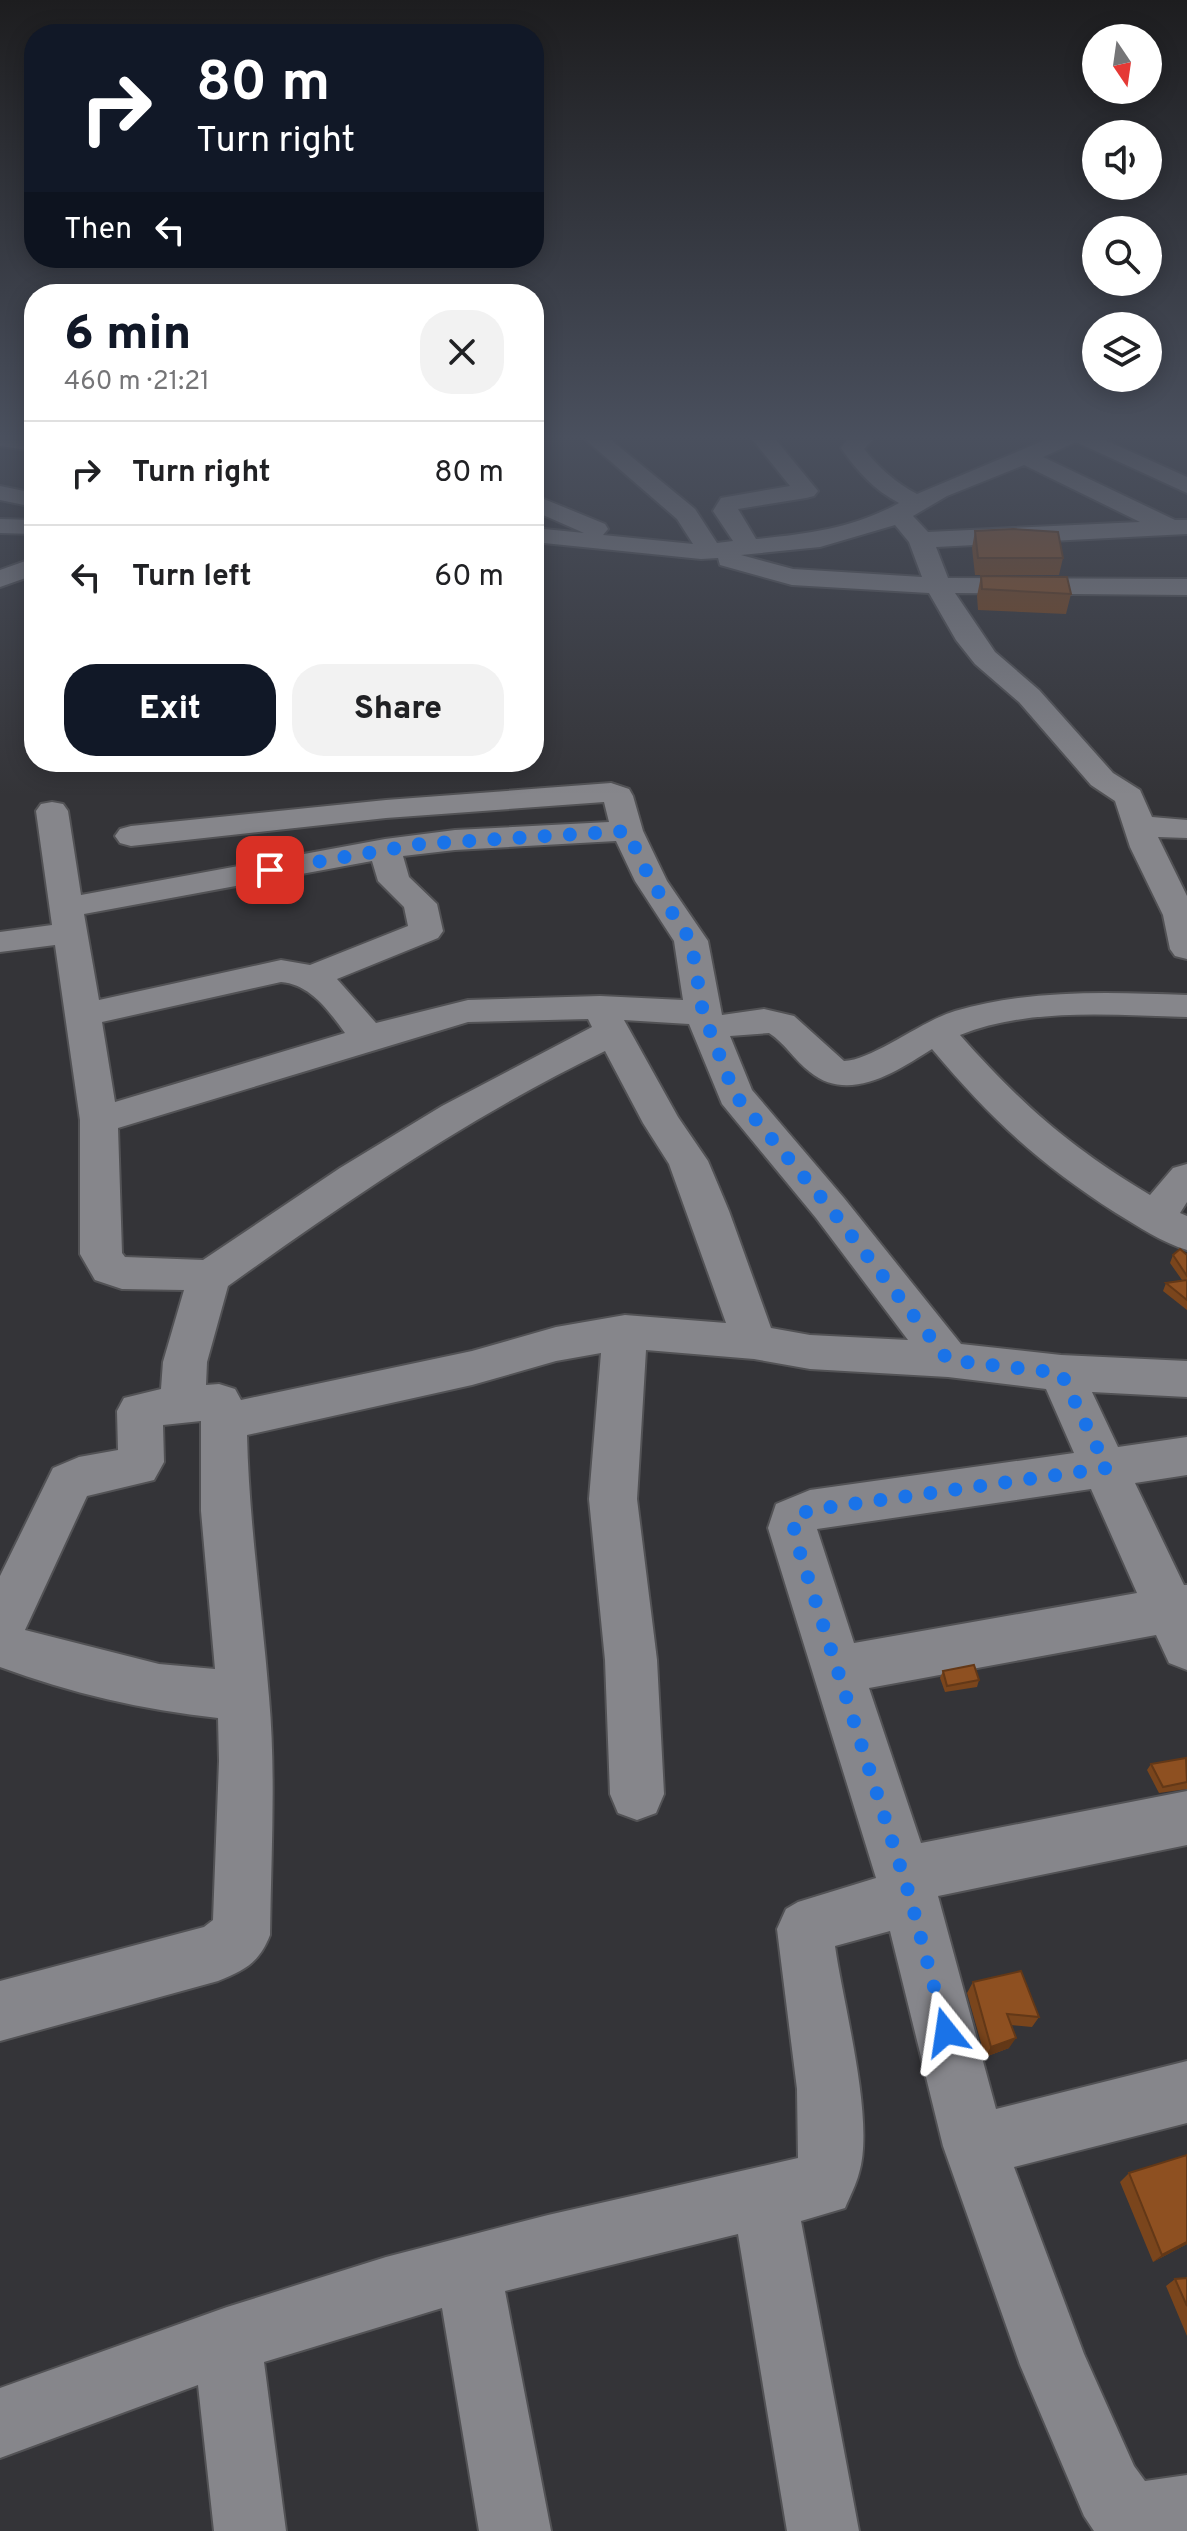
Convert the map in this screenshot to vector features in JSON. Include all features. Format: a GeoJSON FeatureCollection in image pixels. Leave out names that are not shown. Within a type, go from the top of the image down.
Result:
{"type":"FeatureCollection","features":[{"type":"Feature","properties":{"kind":"street"},"geometry":{"type":"LineString","coordinates":[[727,558],[792,577],[938,586],[1187,587]]}},
{"type":"Feature","properties":{"kind":"street"},"geometry":{"type":"LineString","coordinates":[[928,558],[938,586],[970,640],[985,658],[1029,696],[1102,779],[1129,797],[1138,826],[1180,915],[1187,949]]}},
{"type":"Feature","properties":{"kind":"street"},"geometry":{"type":"LineString","coordinates":[[0,579],[24,570]]}},
{"type":"Feature","properties":{"kind":"street"},"geometry":{"type":"LineString","coordinates":[[131,836],[386,809],[611,792],[618,796],[627,831],[651,881],[691,941],[706,1021],[724,1074],[747,1113],[830,1208],[948,1360]]}},
{"type":"Feature","properties":{"kind":"street"},"geometry":{"type":"LineString","coordinates":[[52,811],[99,1120],[101,1254],[110,1269],[122,1273],[199,1275],[207,1279]]}},
{"type":"Feature","properties":{"kind":"street"},"geometry":{"type":"LineString","coordinates":[[1138,826],[1187,829]]}},
{"type":"Feature","properties":{"kind":"street"},"geometry":{"type":"LineString","coordinates":[[0,942],[70,920],[385,849],[455,840],[627,831]]}},
{"type":"Feature","properties":{"kind":"street"},"geometry":{"type":"LineString","coordinates":[[311,977],[426,931],[420,904],[394,881],[385,849]]}},
{"type":"Feature","properties":{"kind":"street"},"geometry":{"type":"LineString","coordinates":[[84,1015],[281,971],[311,977],[353,1018],[368,1039]]}},
{"type":"Feature","properties":{"kind":"street"},"geometry":{"type":"LineString","coordinates":[[99,1120],[468,1011],[607,1020],[780,1024],[798,1036],[824,1065],[842,1073],[894,1058],[936,1031],[994,1010],[1075,1004],[1187,1006]]}},
{"type":"Feature","properties":{"kind":"street"},"geometry":{"type":"LineString","coordinates":[[207,1279],[418,1136],[548,1063],[607,1020]]}},
{"type":"Feature","properties":{"kind":"street"},"geometry":{"type":"LineString","coordinates":[[607,1020],[662,1123],[688,1161],[709,1211],[754,1342]]}},
{"type":"Feature","properties":{"kind":"street"},"geometry":{"type":"LineString","coordinates":[[936,1031],[1003,1106],[1031,1132],[1106,1187],[1172,1226],[1174,1190],[1187,1178]]}},
{"type":"Feature","properties":{"kind":"street"},"geometry":{"type":"LineString","coordinates":[[0,2011],[218,1952],[241,1935],[246,1761],[243,1696],[225,1511],[204,1413],[185,1362],[208,1288],[207,1279]]}},
{"type":"Feature","properties":{"kind":"street"},"geometry":{"type":"LineString","coordinates":[[625,1332],[613,1499],[631,1660],[637,1794]]}},
{"type":"Feature","properties":{"kind":"street"},"geometry":{"type":"LineString","coordinates":[[0,1628],[70,1482],[79,1477],[137,1466],[141,1462],[140,1411],[204,1413],[472,1368],[571,1341],[625,1332],[754,1342],[810,1352],[948,1360],[1061,1373],[1187,1379]]}},
{"type":"Feature","properties":{"kind":"street"},"geometry":{"type":"LineString","coordinates":[[837,1670],[1181,1622],[1061,1373]]}},
{"type":"Feature","properties":{"kind":"street"},"geometry":{"type":"LineString","coordinates":[[1187,1456],[810,1510],[793,1518],[795,1537],[906,1886],[975,2146],[1054,2365],[1109,2491],[1124,2512],[1143,2517],[1187,2511]]}},
{"type":"Feature","properties":{"kind":"street"},"geometry":{"type":"LineString","coordinates":[[0,1635],[6,1646],[39,1658],[129,1681],[159,1688],[243,1696]]}},
{"type":"Feature","properties":{"kind":"street"},"geometry":{"type":"LineString","coordinates":[[0,2423],[334,2306],[468,2268],[764,2196],[822,2185],[829,2173],[832,2155],[824,2056],[806,1929],[906,1886],[1187,1818]]}},
{"type":"Feature","properties":{"kind":"street"},"geometry":{"type":"LineString","coordinates":[[975,2146],[1187,2092]]}},
{"type":"Feature","properties":{"kind":"street"},"geometry":{"type":"LineString","coordinates":[[764,2196],[823,2531]]}},
{"type":"Feature","properties":{"kind":"street"},"geometry":{"type":"LineString","coordinates":[[468,2268],[515,2531]]}},
{"type":"Feature","properties":{"kind":"street"},"geometry":{"type":"LineString","coordinates":[[227,2341],[250,2531]]}},
{"type":"Feature","properties":{"kind":"building"},"geometry":{"type":"Polygon","coordinates":[[[981,576],[1067,577],[1071,594],[982,589],[981,576]]]}},
{"type":"Feature","properties":{"kind":"building"},"geometry":{"type":"Polygon","coordinates":[[[1180,1249],[1187,1255],[1187,1276],[1173,1255],[1180,1249]]]}},
{"type":"Feature","properties":{"kind":"building"},"geometry":{"type":"Polygon","coordinates":[[[1187,1280],[1187,1300],[1166,1283],[1187,1280]]]}},
{"type":"Feature","properties":{"kind":"building"},"geometry":{"type":"Polygon","coordinates":[[[974,1665],[979,1680],[947,1686],[943,1671],[974,1665]]]}},
{"type":"Feature","properties":{"kind":"building"},"geometry":{"type":"Polygon","coordinates":[[[1186,1758],[1187,1782],[1163,1787],[1151,1764],[1186,1758]]]}},
{"type":"Feature","properties":{"kind":"building"},"geometry":{"type":"Polygon","coordinates":[[[1021,1971],[1039,2017],[1007,2014],[1016,2038],[991,2047],[973,1982],[1021,1971]]]}},
{"type":"Feature","properties":{"kind":"building"},"geometry":{"type":"Polygon","coordinates":[[[1187,2155],[1187,2242],[1162,2255],[1129,2173],[1187,2155]]]}},
{"type":"Feature","properties":{"kind":"building"},"geometry":{"type":"Polygon","coordinates":[[[1187,2278],[1187,2306],[1175,2279],[1187,2278]]]}},
{"type":"Feature","properties":{"kind":"route"},"geometry":{"type":"LineString","coordinates":[[270,870],[455,840],[627,831],[651,881],[691,941],[703,1013],[724,1074],[747,1113],[830,1208],[948,1360],[1061,1373],[1107,1468],[810,1510],[793,1518],[792,1528],[910,1897],[946,2032]]}}]}
